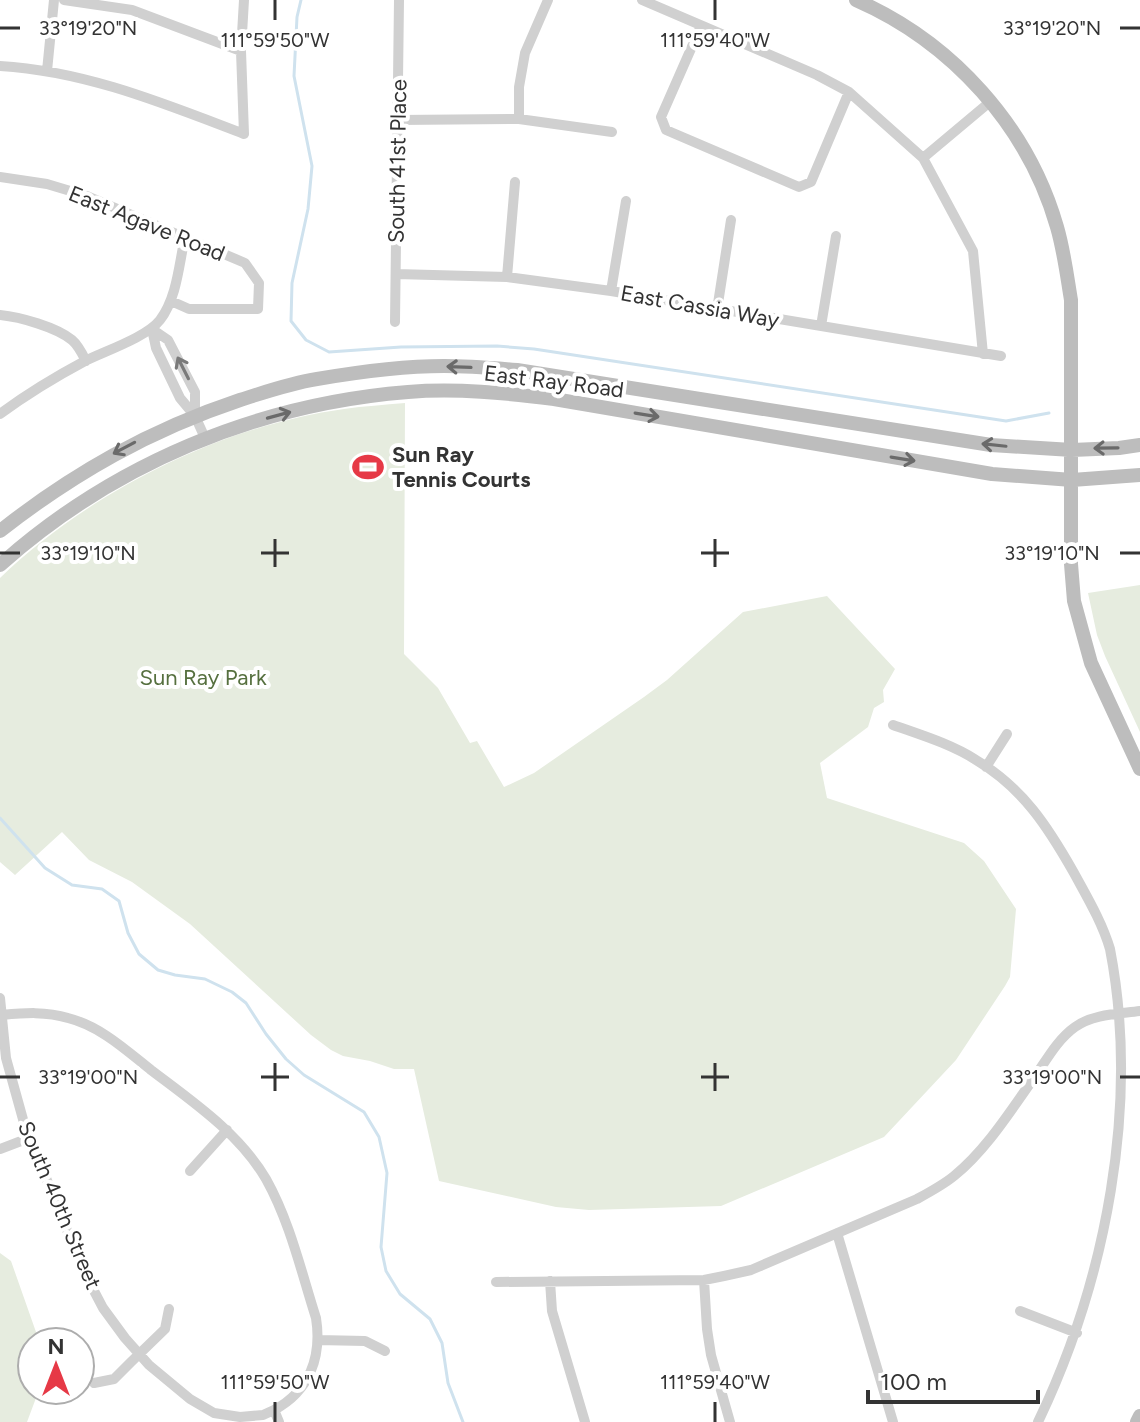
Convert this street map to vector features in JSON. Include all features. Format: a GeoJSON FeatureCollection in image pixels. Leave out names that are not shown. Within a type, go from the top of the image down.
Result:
{"type":"FeatureCollection","features":[{"type":"Feature","properties":{"kind":"main road"},"geometry":{"type":"LineString","coordinates":[[856,0],[899,22],[931,44],[991,101],[1034,169],[1057,225],[1071,300],[1074,601],[1091,663],[1140,769]]}},
{"type":"Feature","properties":{"kind":"main road","name":"East Ray Road"},"geometry":{"type":"LineString","coordinates":[[0,531],[87,469],[142,439],[195,416],[313,379],[443,366],[517,370],[991,445],[1045,450],[1072,465],[1140,475]]}},
{"type":"Feature","properties":{"kind":"main road","name":"East Ray Road"},"geometry":{"type":"LineString","coordinates":[[1,561],[101,489],[205,438],[317,405],[409,392],[516,394],[992,474],[1072,465],[1119,448],[1140,445]]}},
{"type":"Feature","properties":{"kind":"main road"},"geometry":{"type":"LineString","coordinates":[[782,437],[785,413]]}},
{"type":"Feature","properties":{"kind":"main road"},"geometry":{"type":"LineString","coordinates":[[1137,1422],[1140,1416]]}},
{"type":"Feature","properties":{"kind":"street"},"geometry":{"type":"LineString","coordinates":[[47,71],[54,0]]}},
{"type":"Feature","properties":{"kind":"street"},"geometry":{"type":"LineString","coordinates":[[64,0],[132,10],[241,51]]}},
{"type":"Feature","properties":{"kind":"street"},"geometry":{"type":"LineString","coordinates":[[0,66],[47,71],[127,90],[244,134],[241,51],[244,0]]}},
{"type":"Feature","properties":{"kind":"street","name":"South 41st Place"},"geometry":{"type":"LineString","coordinates":[[395,322],[399,0]]}},
{"type":"Feature","properties":{"kind":"street"},"geometry":{"type":"LineString","coordinates":[[519,119],[519,87],[525,53],[548,0]]}},
{"type":"Feature","properties":{"kind":"street"},"geometry":{"type":"LineString","coordinates":[[642,0],[817,75],[849,92],[923,158],[973,251],[983,354]]}},
{"type":"Feature","properties":{"kind":"street"},"geometry":{"type":"LineString","coordinates":[[701,26],[661,117],[666,130],[799,187],[811,182],[849,92]]}},
{"type":"Feature","properties":{"kind":"street"},"geometry":{"type":"LineString","coordinates":[[923,158],[991,101]]}},
{"type":"Feature","properties":{"kind":"street"},"geometry":{"type":"LineString","coordinates":[[398,120],[519,119],[612,132]]}},
{"type":"Feature","properties":{"kind":"street","name":"East Agave Road"},"geometry":{"type":"LineString","coordinates":[[0,177],[47,184],[87,196],[245,263],[259,283],[258,309],[189,309],[171,301]]}},
{"type":"Feature","properties":{"kind":"street"},"geometry":{"type":"LineString","coordinates":[[507,277],[515,182]]}},
{"type":"Feature","properties":{"kind":"street"},"geometry":{"type":"LineString","coordinates":[[611,291],[626,201]]}},
{"type":"Feature","properties":{"kind":"street"},"geometry":{"type":"LineString","coordinates":[[717,310],[731,220]]}},
{"type":"Feature","properties":{"kind":"street"},"geometry":{"type":"LineString","coordinates":[[821,326],[836,236]]}},
{"type":"Feature","properties":{"kind":"street"},"geometry":{"type":"LineString","coordinates":[[0,414],[37,387],[152,329],[171,301],[185,237]]}},
{"type":"Feature","properties":{"kind":"street","name":"East Cassia Way"},"geometry":{"type":"LineString","coordinates":[[396,274],[507,277],[611,291],[1001,356]]}},
{"type":"Feature","properties":{"kind":"street"},"geometry":{"type":"LineString","coordinates":[[0,315],[25,319],[70,339],[86,361]]}},
{"type":"Feature","properties":{"kind":"street"},"geometry":{"type":"LineString","coordinates":[[152,329],[168,340],[195,392],[195,416],[205,438]]}},
{"type":"Feature","properties":{"kind":"street"},"geometry":{"type":"LineString","coordinates":[[893,725],[942,743],[976,760],[1033,807],[1088,899],[1109,945],[1118,974],[1125,1013],[1129,1083],[1122,1170],[1102,1257],[1077,1333],[1038,1422]]}},
{"type":"Feature","properties":{"kind":"street"},"geometry":{"type":"LineString","coordinates":[[986,767],[1007,734]]}},
{"type":"Feature","properties":{"kind":"street","name":"South 40th Street"},"geometry":{"type":"LineString","coordinates":[[0,998],[6,1058],[29,1138],[83,1270],[103,1308],[149,1365],[190,1399],[214,1413],[240,1417],[263,1415],[274,1410]]}},
{"type":"Feature","properties":{"kind":"street"},"geometry":{"type":"LineString","coordinates":[[496,1282],[704,1280],[751,1270],[917,1199],[956,1175],[987,1142],[1057,1045],[1074,1028],[1099,1016],[1140,1011]]}},
{"type":"Feature","properties":{"kind":"street"},"geometry":{"type":"LineString","coordinates":[[1,1015],[44,1013],[69,1018],[109,1037],[216,1120],[256,1163],[282,1209],[316,1318],[318,1340],[317,1358],[307,1378],[295,1395],[274,1410],[279,1422]]}},
{"type":"Feature","properties":{"kind":"street"},"geometry":{"type":"LineString","coordinates":[[190,1171],[227,1130]]}},
{"type":"Feature","properties":{"kind":"street"},"geometry":{"type":"LineString","coordinates":[[0,1149],[29,1138]]}},
{"type":"Feature","properties":{"kind":"street"},"geometry":{"type":"LineString","coordinates":[[837,1233],[893,1422]]}},
{"type":"Feature","properties":{"kind":"street"},"geometry":{"type":"LineString","coordinates":[[704,1280],[711,1355],[730,1422]]}},
{"type":"Feature","properties":{"kind":"street"},"geometry":{"type":"LineString","coordinates":[[550,1281],[552,1311],[585,1422]]}},
{"type":"Feature","properties":{"kind":"street"},"geometry":{"type":"LineString","coordinates":[[96,1383],[114,1379],[165,1329],[169,1309]]}},
{"type":"Feature","properties":{"kind":"street"},"geometry":{"type":"LineString","coordinates":[[1020,1311],[1077,1333]]}},
{"type":"Feature","properties":{"kind":"street"},"geometry":{"type":"LineString","coordinates":[[318,1340],[365,1341],[385,1351]]}},
{"type":"Feature","properties":{"kind":"green space","name":"Sun Ray Park"},"geometry":{"type":"Polygon","coordinates":[[[405,403],[404,654],[438,688],[470,743],[477,741],[504,787],[534,773],[644,697],[743,612],[827,596],[895,669],[883,690],[884,702],[874,708],[868,727],[820,763],[827,798],[964,843],[984,861],[1016,909],[1010,977],[1005,986],[956,1060],[884,1137],[721,1206],[589,1210],[556,1207],[439,1181],[414,1069],[394,1069],[331,1050],[190,924],[132,882],[89,860],[62,832],[15,875],[0,862],[0,578],[35,547],[116,491],[205,447],[251,430],[298,418],[352,408],[405,403]]]}},
{"type":"Feature","properties":{"kind":"green space"},"geometry":{"type":"Polygon","coordinates":[[[1140,585],[1140,732],[1097,635],[1088,593],[1140,585]]]}},
{"type":"Feature","properties":{"kind":"green space"},"geometry":{"type":"Polygon","coordinates":[[[0,1253],[11,1261],[34,1326],[16,1326],[16,1406],[33,1406],[27,1422],[0,1422],[0,1253]]]}},
{"type":"Feature","properties":{"kind":"waterway"},"geometry":{"type":"LineString","coordinates":[[301,0],[297,17],[294,76],[312,166],[308,209],[292,283],[291,321],[306,340],[329,352],[401,347],[497,346],[534,349],[1006,421],[1049,413]]}},
{"type":"Feature","properties":{"kind":"waterway"},"geometry":{"type":"LineString","coordinates":[[0,818],[45,868],[72,885],[102,889],[119,901],[128,933],[139,954],[158,970],[205,979],[232,992],[246,1003],[286,1059],[304,1075],[364,1112],[379,1137],[387,1173],[381,1247],[386,1271],[400,1294],[430,1319],[442,1343],[448,1383],[463,1422]]}},
{"type":"Feature","properties":{"kind":"place","name":"Sun Ray Tennis Courts"},"geometry":{"type":"Point","coordinates":[368,467]}}]}
